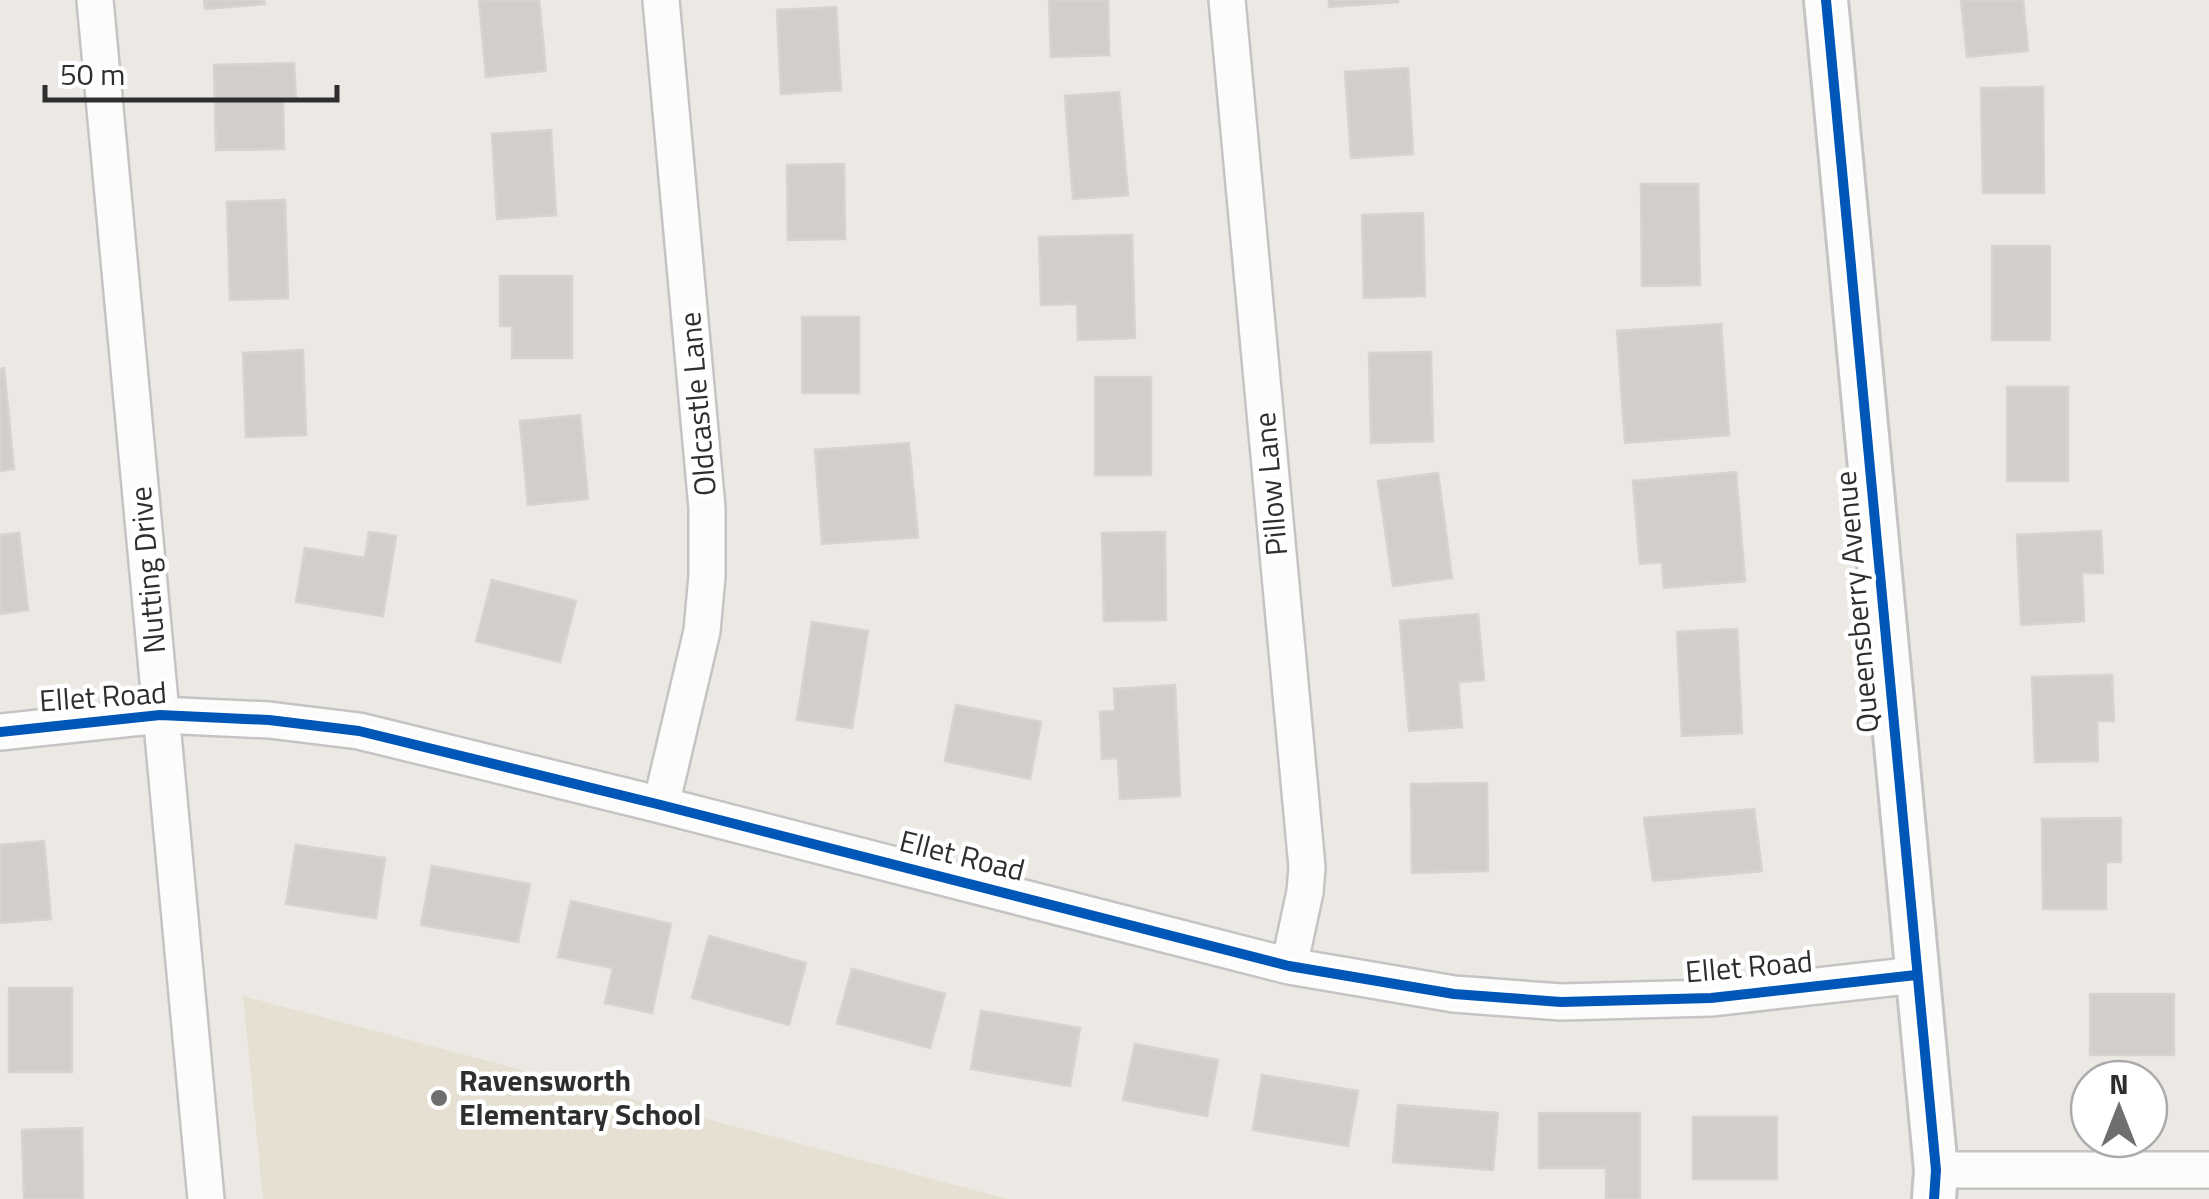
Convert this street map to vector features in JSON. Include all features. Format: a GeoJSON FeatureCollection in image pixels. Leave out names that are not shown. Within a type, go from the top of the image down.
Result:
{"type":"FeatureCollection","features":[{"type":"Feature","properties":{"kind":"street","name":"Nutting Drive"},"geometry":{"type":"LineString","coordinates":[[94,0],[206,1199]]}},
{"type":"Feature","properties":{"kind":"street","name":"Oldcastle Lane"},"geometry":{"type":"LineString","coordinates":[[660,0],[708,508],[702,631],[661,804]]}},
{"type":"Feature","properties":{"kind":"street","name":"Pillow Lane"},"geometry":{"type":"LineString","coordinates":[[1227,0],[1307,868],[1289,966]]}},
{"type":"Feature","properties":{"kind":"street","name":"Queensberry Avenue"},"geometry":{"type":"LineString","coordinates":[[1826,0],[1935,1185]]}},
{"type":"Feature","properties":{"kind":"street","name":"Ellet Road"},"geometry":{"type":"LineString","coordinates":[[0,732],[160,715],[269,720],[359,731],[661,804],[1289,966],[1454,994],[1561,1002],[1711,998],[1916,975]]}},
{"type":"Feature","properties":{"kind":"street"},"geometry":{"type":"LineString","coordinates":[[1935,1185],[2209,1170]]}},
{"type":"Feature","properties":{"kind":"shaded area","name":"Ravensworth Elementary School"},"geometry":{"type":"Polygon","coordinates":[[[243,996],[1008,1199],[263,1199],[243,996]]]}},
{"type":"Feature","properties":{"kind":"building"},"geometry":{"type":"Polygon","coordinates":[[[204,0],[264,0],[265,4],[205,9],[204,0]]]}},
{"type":"Feature","properties":{"kind":"building"},"geometry":{"type":"Polygon","coordinates":[[[479,0],[539,0],[546,71],[486,77],[479,0]]]}},
{"type":"Feature","properties":{"kind":"building"},"geometry":{"type":"Polygon","coordinates":[[[1049,0],[1108,0],[1109,55],[1051,57],[1049,0]]]}},
{"type":"Feature","properties":{"kind":"building"},"geometry":{"type":"Polygon","coordinates":[[[1329,0],[1398,0],[1398,2],[1329,7],[1329,0]]]}},
{"type":"Feature","properties":{"kind":"building"},"geometry":{"type":"Polygon","coordinates":[[[1961,0],[2023,0],[2028,51],[1967,57],[1961,0]]]}},
{"type":"Feature","properties":{"kind":"building"},"geometry":{"type":"Polygon","coordinates":[[[836,7],[841,90],[781,94],[777,10],[836,7]]]}},
{"type":"Feature","properties":{"kind":"building"},"geometry":{"type":"Polygon","coordinates":[[[294,63],[296,98],[283,98],[284,149],[216,150],[214,65],[294,63]]]}},
{"type":"Feature","properties":{"kind":"building"},"geometry":{"type":"Polygon","coordinates":[[[1408,68],[1413,154],[1351,158],[1345,72],[1408,68]]]}},
{"type":"Feature","properties":{"kind":"building"},"geometry":{"type":"Polygon","coordinates":[[[2043,87],[2044,193],[1983,193],[1981,88],[2043,87]]]}},
{"type":"Feature","properties":{"kind":"building"},"geometry":{"type":"Polygon","coordinates":[[[1119,92],[1128,195],[1073,199],[1065,96],[1119,92]]]}},
{"type":"Feature","properties":{"kind":"building"},"geometry":{"type":"Polygon","coordinates":[[[551,130],[556,215],[497,219],[492,134],[551,130]]]}},
{"type":"Feature","properties":{"kind":"building"},"geometry":{"type":"Polygon","coordinates":[[[844,164],[845,239],[788,240],[787,165],[844,164]]]}},
{"type":"Feature","properties":{"kind":"building"},"geometry":{"type":"Polygon","coordinates":[[[1641,184],[1698,184],[1700,285],[1642,286],[1641,184]]]}},
{"type":"Feature","properties":{"kind":"building"},"geometry":{"type":"Polygon","coordinates":[[[285,200],[288,298],[230,300],[227,202],[285,200]]]}},
{"type":"Feature","properties":{"kind":"building"},"geometry":{"type":"Polygon","coordinates":[[[1423,213],[1425,296],[1364,298],[1362,215],[1423,213]]]}},
{"type":"Feature","properties":{"kind":"building"},"geometry":{"type":"Polygon","coordinates":[[[1132,235],[1135,338],[1078,340],[1077,304],[1041,305],[1039,237],[1132,235]]]}},
{"type":"Feature","properties":{"kind":"building"},"geometry":{"type":"Polygon","coordinates":[[[1992,246],[2050,246],[2050,340],[1992,340],[1992,246]]]}},
{"type":"Feature","properties":{"kind":"building"},"geometry":{"type":"Polygon","coordinates":[[[500,276],[572,276],[572,358],[512,358],[512,326],[500,326],[500,276]]]}},
{"type":"Feature","properties":{"kind":"building"},"geometry":{"type":"Polygon","coordinates":[[[802,317],[859,317],[859,393],[802,393],[802,317]]]}},
{"type":"Feature","properties":{"kind":"building"},"geometry":{"type":"Polygon","coordinates":[[[1721,324],[1729,435],[1625,443],[1617,331],[1721,324]]]}},
{"type":"Feature","properties":{"kind":"building"},"geometry":{"type":"Polygon","coordinates":[[[303,350],[306,435],[246,437],[243,353],[303,350]]]}},
{"type":"Feature","properties":{"kind":"building"},"geometry":{"type":"Polygon","coordinates":[[[1431,352],[1433,441],[1371,443],[1369,353],[1431,352]]]}},
{"type":"Feature","properties":{"kind":"building"},"geometry":{"type":"Polygon","coordinates":[[[4,368],[14,469],[0,471],[0,369],[4,368]]]}},
{"type":"Feature","properties":{"kind":"building"},"geometry":{"type":"Polygon","coordinates":[[[1095,377],[1151,377],[1151,475],[1095,475],[1095,377]]]}},
{"type":"Feature","properties":{"kind":"building"},"geometry":{"type":"Polygon","coordinates":[[[2007,387],[2068,387],[2068,481],[2007,481],[2007,387]]]}},
{"type":"Feature","properties":{"kind":"building"},"geometry":{"type":"Polygon","coordinates":[[[580,415],[588,499],[528,505],[520,421],[580,415]]]}},
{"type":"Feature","properties":{"kind":"building"},"geometry":{"type":"Polygon","coordinates":[[[909,443],[918,537],[822,544],[815,450],[909,443]]]}},
{"type":"Feature","properties":{"kind":"building"},"geometry":{"type":"Polygon","coordinates":[[[1736,472],[1745,581],[1664,588],[1662,562],[1640,564],[1633,481],[1736,472]]]}},
{"type":"Feature","properties":{"kind":"building"},"geometry":{"type":"Polygon","coordinates":[[[1438,473],[1452,578],[1393,586],[1378,481],[1438,473]]]}},
{"type":"Feature","properties":{"kind":"building"},"geometry":{"type":"Polygon","coordinates":[[[2101,531],[2103,573],[2082,573],[2084,621],[2021,625],[2017,535],[2101,531]]]}},
{"type":"Feature","properties":{"kind":"building"},"geometry":{"type":"Polygon","coordinates":[[[369,532],[396,536],[383,616],[296,602],[305,548],[365,558],[369,532]]]}},
{"type":"Feature","properties":{"kind":"building"},"geometry":{"type":"Polygon","coordinates":[[[1165,532],[1166,620],[1104,621],[1102,533],[1165,532]]]}},
{"type":"Feature","properties":{"kind":"building"},"geometry":{"type":"Polygon","coordinates":[[[19,533],[28,610],[0,614],[0,535],[19,533]]]}},
{"type":"Feature","properties":{"kind":"building"},"geometry":{"type":"Polygon","coordinates":[[[492,580],[576,601],[560,662],[476,641],[492,580]]]}},
{"type":"Feature","properties":{"kind":"building"},"geometry":{"type":"Polygon","coordinates":[[[1478,614],[1484,680],[1458,682],[1462,727],[1409,731],[1400,621],[1478,614]]]}},
{"type":"Feature","properties":{"kind":"building"},"geometry":{"type":"Polygon","coordinates":[[[812,622],[868,631],[852,728],[797,720],[812,622]]]}},
{"type":"Feature","properties":{"kind":"building"},"geometry":{"type":"Polygon","coordinates":[[[1737,629],[1742,733],[1682,736],[1677,632],[1737,629]]]}},
{"type":"Feature","properties":{"kind":"building"},"geometry":{"type":"Polygon","coordinates":[[[2112,675],[2114,721],[2097,721],[2098,761],[2035,762],[2032,677],[2112,675]]]}},
{"type":"Feature","properties":{"kind":"building"},"geometry":{"type":"Polygon","coordinates":[[[1175,685],[1180,796],[1120,799],[1118,758],[1102,759],[1100,712],[1115,711],[1114,689],[1175,685]]]}},
{"type":"Feature","properties":{"kind":"building"},"geometry":{"type":"Polygon","coordinates":[[[956,705],[1041,722],[1030,779],[945,761],[956,705]]]}},
{"type":"Feature","properties":{"kind":"building"},"geometry":{"type":"Polygon","coordinates":[[[1487,783],[1488,871],[1412,873],[1411,784],[1487,783]]]}},
{"type":"Feature","properties":{"kind":"building"},"geometry":{"type":"Polygon","coordinates":[[[1754,809],[1762,871],[1653,881],[1644,818],[1754,809]]]}},
{"type":"Feature","properties":{"kind":"building"},"geometry":{"type":"Polygon","coordinates":[[[2121,818],[2121,862],[2106,862],[2106,909],[2043,909],[2042,819],[2121,818]]]}},
{"type":"Feature","properties":{"kind":"building"},"geometry":{"type":"Polygon","coordinates":[[[44,841],[51,919],[0,923],[0,845],[44,841]]]}},
{"type":"Feature","properties":{"kind":"building"},"geometry":{"type":"Polygon","coordinates":[[[296,845],[385,858],[376,918],[286,904],[296,845]]]}},
{"type":"Feature","properties":{"kind":"building"},"geometry":{"type":"Polygon","coordinates":[[[432,866],[530,884],[518,942],[421,925],[432,866]]]}},
{"type":"Feature","properties":{"kind":"building"},"geometry":{"type":"Polygon","coordinates":[[[571,901],[671,924],[652,1013],[605,1003],[613,968],[558,957],[571,901]]]}},
{"type":"Feature","properties":{"kind":"building"},"geometry":{"type":"Polygon","coordinates":[[[709,936],[806,963],[789,1025],[692,998],[709,936]]]}},
{"type":"Feature","properties":{"kind":"building"},"geometry":{"type":"Polygon","coordinates":[[[852,969],[945,994],[930,1048],[837,1023],[852,969]]]}},
{"type":"Feature","properties":{"kind":"building"},"geometry":{"type":"Polygon","coordinates":[[[9,988],[72,988],[72,1072],[9,1072],[9,988]]]}},
{"type":"Feature","properties":{"kind":"building"},"geometry":{"type":"Polygon","coordinates":[[[2090,994],[2174,994],[2174,1055],[2090,1055],[2090,994]]]}},
{"type":"Feature","properties":{"kind":"building"},"geometry":{"type":"Polygon","coordinates":[[[981,1011],[1080,1028],[1070,1086],[971,1069],[981,1011]]]}},
{"type":"Feature","properties":{"kind":"building"},"geometry":{"type":"Polygon","coordinates":[[[1135,1044],[1218,1060],[1207,1116],[1123,1100],[1135,1044]]]}},
{"type":"Feature","properties":{"kind":"building"},"geometry":{"type":"Polygon","coordinates":[[[1262,1075],[1358,1091],[1348,1146],[1253,1130],[1262,1075]]]}},
{"type":"Feature","properties":{"kind":"building"},"geometry":{"type":"Polygon","coordinates":[[[1398,1105],[1498,1113],[1493,1170],[1393,1162],[1398,1105]]]}},
{"type":"Feature","properties":{"kind":"building"},"geometry":{"type":"Polygon","coordinates":[[[1539,1113],[1640,1113],[1640,1199],[1606,1199],[1606,1168],[1539,1168],[1539,1113]]]}},
{"type":"Feature","properties":{"kind":"building"},"geometry":{"type":"Polygon","coordinates":[[[1693,1117],[1777,1117],[1777,1179],[1693,1179],[1693,1117]]]}},
{"type":"Feature","properties":{"kind":"building"},"geometry":{"type":"Polygon","coordinates":[[[82,1128],[83,1199],[24,1199],[22,1130],[82,1128]]]}},
{"type":"Feature","properties":{"kind":"cycle path"},"geometry":{"type":"LineString","coordinates":[[1826,0],[1936,1170],[1934,1199]]}},
{"type":"Feature","properties":{"kind":"cycle path"},"geometry":{"type":"LineString","coordinates":[[0,732],[160,715],[269,720],[359,731],[1289,966],[1454,994],[1561,1002],[1711,998],[1916,975]]}},
{"type":"Feature","properties":{"kind":"place","name":"Ravensworth Elementary School"},"geometry":{"type":"Point","coordinates":[439,1098]}}]}
